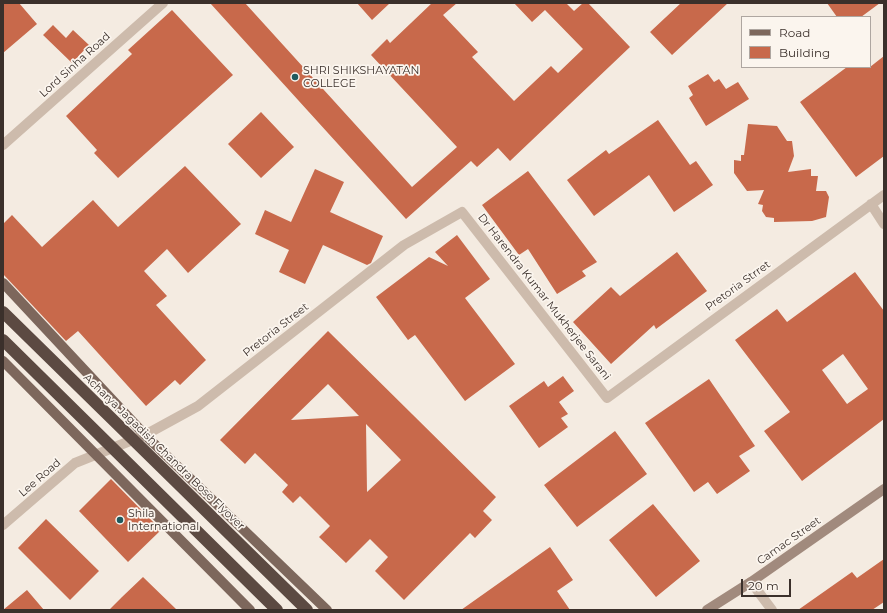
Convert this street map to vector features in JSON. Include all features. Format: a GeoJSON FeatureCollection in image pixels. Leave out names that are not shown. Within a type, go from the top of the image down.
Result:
{"type":"FeatureCollection","features":[{"type":"Feature","properties":{"kind":"highway","name":"Acharya Jagadish Chandra Bose Flyover"},"geometry":{"type":"LineString","coordinates":[[3,312],[307,610]]}},
{"type":"Feature","properties":{"kind":"highway"},"geometry":{"type":"LineString","coordinates":[[3,340],[277,610]]}},
{"type":"Feature","properties":{"kind":"main road"},"geometry":{"type":"LineString","coordinates":[[3,283],[146,435],[327,610]]}},
{"type":"Feature","properties":{"kind":"main road"},"geometry":{"type":"LineString","coordinates":[[3,361],[250,610]]}},
{"type":"Feature","properties":{"kind":"main road","name":"Camac Street"},"geometry":{"type":"LineString","coordinates":[[707,610],[751,582],[884,489]]}},
{"type":"Feature","properties":{"kind":"street","name":"Lord Sinha Road"},"geometry":{"type":"LineString","coordinates":[[3,145],[163,3]]}},
{"type":"Feature","properties":{"kind":"street","name":"Pretoria Strret"},"geometry":{"type":"LineString","coordinates":[[607,398],[884,195]]}},
{"type":"Feature","properties":{"kind":"street"},"geometry":{"type":"LineString","coordinates":[[871,204],[884,224]]}},
{"type":"Feature","properties":{"kind":"street","name":"Dr Harendra Kumar Mukherjee Sarani"},"geometry":{"type":"LineString","coordinates":[[462,212],[607,398]]}},
{"type":"Feature","properties":{"kind":"street","name":"Pretoria Street"},"geometry":{"type":"LineString","coordinates":[[97,455],[146,435],[198,406],[404,245],[462,212]]}},
{"type":"Feature","properties":{"kind":"street","name":"Lee Road"},"geometry":{"type":"LineString","coordinates":[[3,525],[75,463],[97,455]]}},
{"type":"Feature","properties":{"kind":"street"},"geometry":{"type":"LineString","coordinates":[[751,582],[772,610]]}},
{"type":"Feature","properties":{"kind":"building"},"geometry":{"type":"Polygon","coordinates":[[[3,3],[19,3],[37,24],[3,53],[3,3]]]}},
{"type":"Feature","properties":{"kind":"building"},"geometry":{"type":"Polygon","coordinates":[[[210,3],[245,3],[412,187],[457,147],[371,55],[387,39],[390,43],[432,3],[457,3],[443,15],[478,52],[472,57],[514,101],[551,66],[558,73],[583,49],[545,10],[532,22],[514,3],[566,3],[574,11],[583,3],[588,3],[630,47],[510,161],[498,148],[477,167],[471,161],[406,219],[210,3]]]}},
{"type":"Feature","properties":{"kind":"building"},"geometry":{"type":"Polygon","coordinates":[[[357,3],[390,3],[372,20],[357,3]]]}},
{"type":"Feature","properties":{"kind":"building"},"geometry":{"type":"Polygon","coordinates":[[[681,3],[728,3],[672,55],[650,32],[681,3]]]}},
{"type":"Feature","properties":{"kind":"building"},"geometry":{"type":"Polygon","coordinates":[[[827,3],[880,3],[862,16],[836,16],[827,3]]]}},
{"type":"Feature","properties":{"kind":"building"},"geometry":{"type":"Polygon","coordinates":[[[172,10],[233,75],[118,178],[94,153],[97,150],[66,116],[132,54],[128,50],[172,10]]]}},
{"type":"Feature","properties":{"kind":"building"},"geometry":{"type":"Polygon","coordinates":[[[53,25],[66,38],[73,30],[89,45],[72,63],[43,35],[53,25]]]}},
{"type":"Feature","properties":{"kind":"building"},"geometry":{"type":"Polygon","coordinates":[[[884,56],[884,156],[856,177],[800,102],[846,68],[871,68],[871,66],[884,56]]]}},
{"type":"Feature","properties":{"kind":"building"},"geometry":{"type":"Polygon","coordinates":[[[708,74],[714,82],[719,79],[726,89],[738,82],[749,99],[706,126],[689,98],[693,95],[688,86],[708,74]]]}},
{"type":"Feature","properties":{"kind":"building"},"geometry":{"type":"Polygon","coordinates":[[[261,112],[294,147],[261,178],[228,144],[261,112]]]}},
{"type":"Feature","properties":{"kind":"building"},"geometry":{"type":"Polygon","coordinates":[[[658,120],[690,165],[696,161],[713,185],[674,212],[649,175],[594,216],[567,180],[606,150],[609,154],[658,120]]]}},
{"type":"Feature","properties":{"kind":"building"},"geometry":{"type":"Polygon","coordinates":[[[748,124],[777,126],[787,141],[792,141],[794,156],[788,172],[811,169],[811,176],[818,176],[816,191],[826,191],[829,197],[826,217],[812,221],[774,222],[774,218],[766,217],[762,211],[763,205],[758,204],[764,190],[747,191],[734,173],[734,160],[741,161],[741,155],[744,155],[748,124]]]}},
{"type":"Feature","properties":{"kind":"building"},"geometry":{"type":"Polygon","coordinates":[[[185,166],[241,224],[188,273],[167,249],[144,271],[167,296],[156,305],[206,360],[180,385],[175,380],[146,406],[78,331],[66,341],[3,274],[3,224],[12,215],[42,247],[93,200],[118,227],[185,166]]]}},
{"type":"Feature","properties":{"kind":"building"},"geometry":{"type":"Polygon","coordinates":[[[315,169],[344,182],[330,212],[383,236],[371,263],[367,265],[323,245],[305,284],[279,272],[289,250],[255,234],[265,210],[291,222],[315,169]]]}},
{"type":"Feature","properties":{"kind":"building"},"geometry":{"type":"Polygon","coordinates":[[[528,171],[597,262],[582,271],[586,276],[557,294],[528,249],[519,255],[482,205],[528,171]]]}},
{"type":"Feature","properties":{"kind":"building"},"geometry":{"type":"Polygon","coordinates":[[[457,235],[490,279],[465,298],[515,364],[465,401],[415,335],[408,340],[376,297],[429,257],[448,266],[435,252],[457,235]]]}},
{"type":"Feature","properties":{"kind":"building"},"geometry":{"type":"Polygon","coordinates":[[[677,252],[707,291],[656,329],[654,325],[611,364],[573,322],[611,287],[620,296],[677,252]]]}},
{"type":"Feature","properties":{"kind":"building"},"geometry":{"type":"Polygon","coordinates":[[[855,272],[884,311],[884,419],[802,481],[764,431],[790,412],[735,340],[777,309],[787,322],[855,272]],[[843,354],[822,370],[847,404],[868,389],[843,354]]]}},
{"type":"Feature","properties":{"kind":"building"},"geometry":{"type":"Polygon","coordinates":[[[328,331],[496,497],[483,511],[492,520],[475,538],[470,533],[404,600],[375,571],[388,557],[370,539],[346,563],[319,537],[330,526],[300,496],[293,503],[282,492],[288,485],[255,453],[245,464],[220,440],[328,331]],[[328,384],[291,420],[359,416],[328,384]],[[366,424],[367,492],[401,460],[366,424]]]}},
{"type":"Feature","properties":{"kind":"building"},"geometry":{"type":"Polygon","coordinates":[[[563,376],[574,391],[559,402],[568,414],[561,418],[568,427],[539,448],[509,406],[544,381],[548,387],[563,376]]]}},
{"type":"Feature","properties":{"kind":"building"},"geometry":{"type":"Polygon","coordinates":[[[709,379],[755,446],[739,456],[750,471],[717,494],[708,482],[694,492],[645,423],[709,379]]]}},
{"type":"Feature","properties":{"kind":"building"},"geometry":{"type":"Polygon","coordinates":[[[615,431],[647,474],[577,527],[544,485],[615,431]]]}},
{"type":"Feature","properties":{"kind":"building","name":"Shila International"},"geometry":{"type":"Polygon","coordinates":[[[111,479],[161,530],[128,562],[79,511],[111,479]]]}},
{"type":"Feature","properties":{"kind":"building"},"geometry":{"type":"Polygon","coordinates":[[[653,504],[700,561],[656,597],[609,540],[653,504]]]}},
{"type":"Feature","properties":{"kind":"building"},"geometry":{"type":"Polygon","coordinates":[[[46,519],[99,571],[70,600],[18,548],[46,519]]]}},
{"type":"Feature","properties":{"kind":"building"},"geometry":{"type":"Polygon","coordinates":[[[550,547],[573,580],[557,591],[570,610],[461,610],[550,547]]]}},
{"type":"Feature","properties":{"kind":"building"},"geometry":{"type":"Polygon","coordinates":[[[884,559],[884,602],[872,610],[798,610],[852,572],[857,578],[884,559]]]}},
{"type":"Feature","properties":{"kind":"building"},"geometry":{"type":"Polygon","coordinates":[[[143,577],[177,610],[109,610],[122,597],[143,577]]]}},
{"type":"Feature","properties":{"kind":"building"},"geometry":{"type":"Polygon","coordinates":[[[27,590],[44,610],[3,610],[27,590]]]}},
{"type":"Feature","properties":{"kind":"place","name":"SHRI SHIKSHAYATAN COLLEGE"},"geometry":{"type":"Point","coordinates":[295,77]}},
{"type":"Feature","properties":{"kind":"place","name":"Shila International"},"geometry":{"type":"Point","coordinates":[120,520]}}]}
